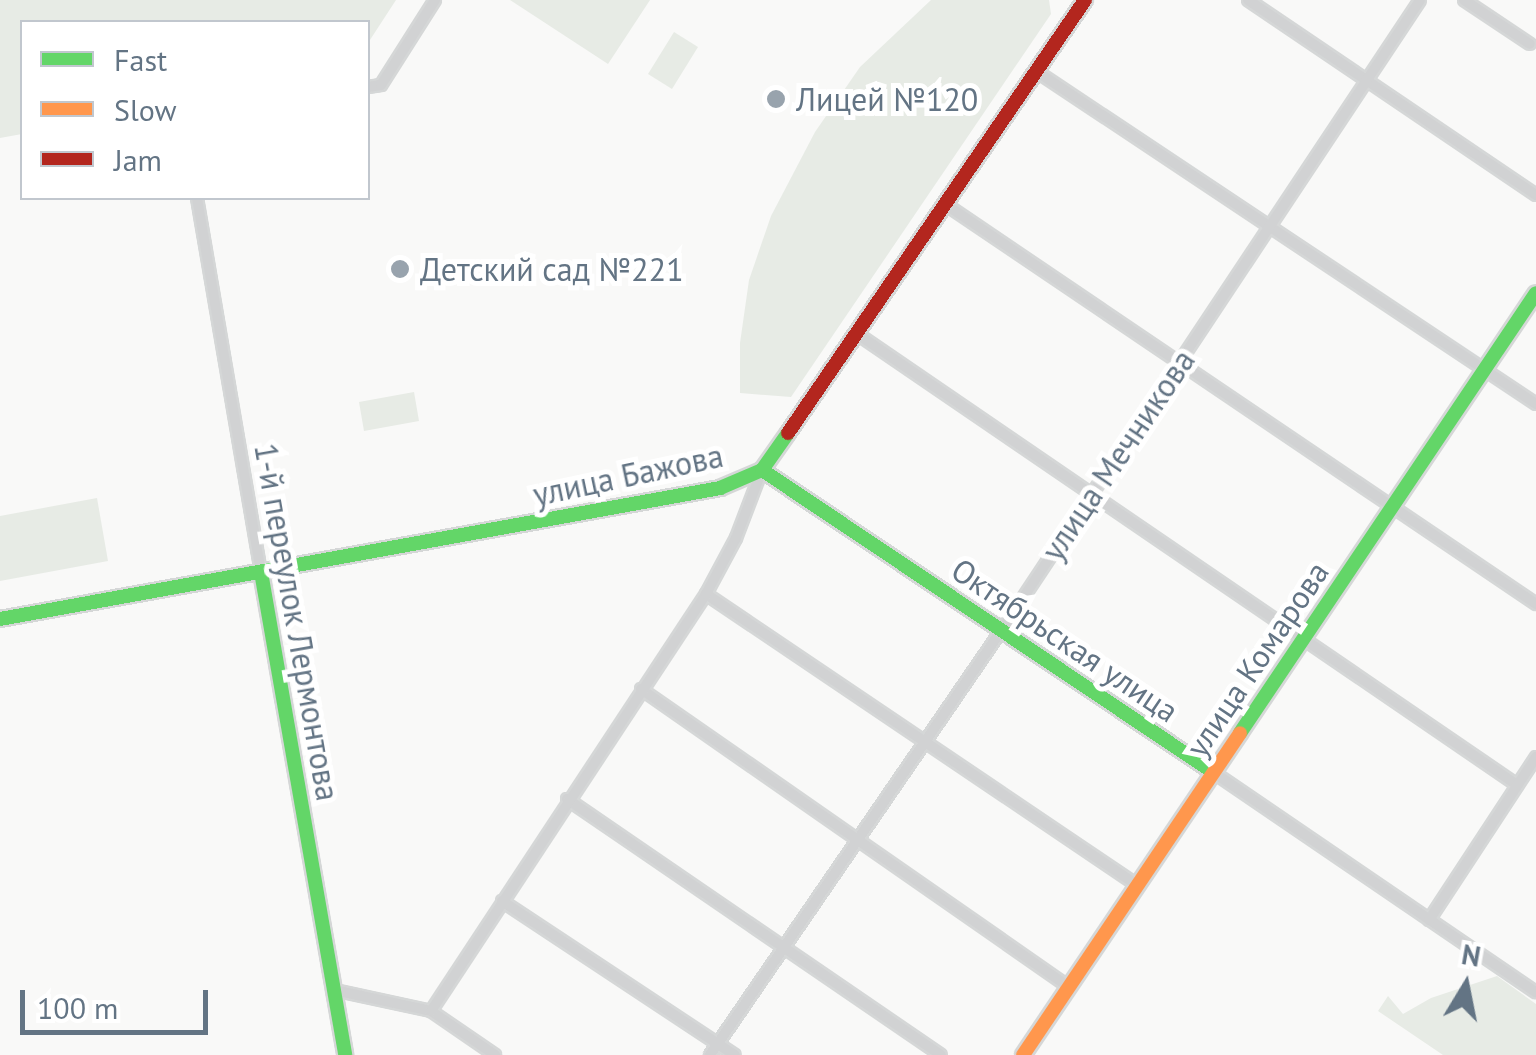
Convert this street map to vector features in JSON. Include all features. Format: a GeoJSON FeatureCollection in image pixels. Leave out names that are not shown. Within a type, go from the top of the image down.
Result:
{"type":"FeatureCollection","features":[{"type":"Feature","properties":{"kind":"main road","name":"улица Бажова"},"geometry":{"type":"LineString","coordinates":[[0,620],[720,488],[762,470],[1085,0]]}},
{"type":"Feature","properties":{"kind":"main road","name":"улица Комарова"},"geometry":{"type":"LineString","coordinates":[[1023,1055],[1536,293]]}},
{"type":"Feature","properties":{"kind":"main road","name":"Октябрьская улица"},"geometry":{"type":"LineString","coordinates":[[762,470],[1213,772]]}},
{"type":"Feature","properties":{"kind":"main road","name":"1-й переулок Лермонтова"},"geometry":{"type":"LineString","coordinates":[[261,572],[345,1055]]}},
{"type":"Feature","properties":{"kind":"street"},"geometry":{"type":"LineString","coordinates":[[370,87],[381,85],[435,0]]}},
{"type":"Feature","properties":{"kind":"street"},"geometry":{"type":"LineString","coordinates":[[1248,0],[1536,195]]}},
{"type":"Feature","properties":{"kind":"street","name":"улица Мечникова"},"geometry":{"type":"LineString","coordinates":[[710,1055],[781,945],[1001,630],[1420,0]]}},
{"type":"Feature","properties":{"kind":"street"},"geometry":{"type":"LineString","coordinates":[[1464,0],[1530,44]]}},
{"type":"Feature","properties":{"kind":"street"},"geometry":{"type":"LineString","coordinates":[[1036,71],[1536,404]]}},
{"type":"Feature","properties":{"kind":"street","name":"1-й переулок Лермонтова"},"geometry":{"type":"LineString","coordinates":[[197,200],[261,572]]}},
{"type":"Feature","properties":{"kind":"street"},"geometry":{"type":"LineString","coordinates":[[945,204],[1536,604]]}},
{"type":"Feature","properties":{"kind":"street"},"geometry":{"type":"LineString","coordinates":[[856,333],[1518,785]]}},
{"type":"Feature","properties":{"kind":"street"},"geometry":{"type":"LineString","coordinates":[[431,1011],[706,594],[736,538],[762,470]]}},
{"type":"Feature","properties":{"kind":"street"},"geometry":{"type":"LineString","coordinates":[[706,594],[1137,885]]}},
{"type":"Feature","properties":{"kind":"street"},"geometry":{"type":"LineString","coordinates":[[640,689],[1069,987]]}},
{"type":"Feature","properties":{"kind":"street"},"geometry":{"type":"LineString","coordinates":[[1430,920],[1536,757]]}},
{"type":"Feature","properties":{"kind":"street","name":"Октябрьская улица"},"geometry":{"type":"LineString","coordinates":[[1213,772],[1536,992]]}},
{"type":"Feature","properties":{"kind":"street"},"geometry":{"type":"LineString","coordinates":[[568,799],[941,1055]]}},
{"type":"Feature","properties":{"kind":"street"},"geometry":{"type":"LineString","coordinates":[[502,901],[735,1055]]}},
{"type":"Feature","properties":{"kind":"street"},"geometry":{"type":"LineString","coordinates":[[334,990],[431,1011],[495,1055]]}},
{"type":"Feature","properties":{"kind":"shaded area"},"geometry":{"type":"Polygon","coordinates":[[[0,0],[396,0],[370,40],[370,20],[20,20],[20,134],[0,138],[0,0]]]}},
{"type":"Feature","properties":{"kind":"shaded area"},"geometry":{"type":"Polygon","coordinates":[[[510,0],[650,0],[608,64],[510,0]]]}},
{"type":"Feature","properties":{"kind":"shaded area"},"geometry":{"type":"Polygon","coordinates":[[[931,0],[1049,0],[1051,14],[791,397],[740,393],[740,343],[749,280],[771,216],[815,132],[860,67],[931,0]]]}},
{"type":"Feature","properties":{"kind":"shaded area"},"geometry":{"type":"Polygon","coordinates":[[[674,32],[698,47],[672,89],[648,74],[674,32]]]}},
{"type":"Feature","properties":{"kind":"shaded area"},"geometry":{"type":"Polygon","coordinates":[[[414,392],[419,421],[364,431],[359,402],[414,392]]]}},
{"type":"Feature","properties":{"kind":"shaded area"},"geometry":{"type":"Polygon","coordinates":[[[97,498],[108,561],[0,581],[0,516],[97,498]]]}},
{"type":"Feature","properties":{"kind":"shaded area"},"geometry":{"type":"Polygon","coordinates":[[[1497,976],[1536,1004],[1536,1055],[1443,1055],[1378,1011],[1388,996],[1403,1014],[1431,998],[1497,976]]]}},
{"type":"Feature","properties":{"kind":"traffic: fast"},"geometry":{"type":"LineString","coordinates":[[1240,733],[1536,293]]}},
{"type":"Feature","properties":{"kind":"traffic: fast"},"geometry":{"type":"LineString","coordinates":[[0,619],[720,488],[762,470],[788,433]]}},
{"type":"Feature","properties":{"kind":"traffic: fast"},"geometry":{"type":"LineString","coordinates":[[762,470],[1213,772]]}},
{"type":"Feature","properties":{"kind":"traffic: fast"},"geometry":{"type":"LineString","coordinates":[[261,572],[345,1055]]}},
{"type":"Feature","properties":{"kind":"traffic: slow"},"geometry":{"type":"LineString","coordinates":[[1023,1055],[1240,733]]}},
{"type":"Feature","properties":{"kind":"traffic: jam"},"geometry":{"type":"LineString","coordinates":[[788,433],[1085,0]]}},
{"type":"Feature","properties":{"kind":"place","name":"Лицей №120"},"geometry":{"type":"Point","coordinates":[776,99]}},
{"type":"Feature","properties":{"kind":"place","name":"Детский сад №221"},"geometry":{"type":"Point","coordinates":[400,269]}}]}
